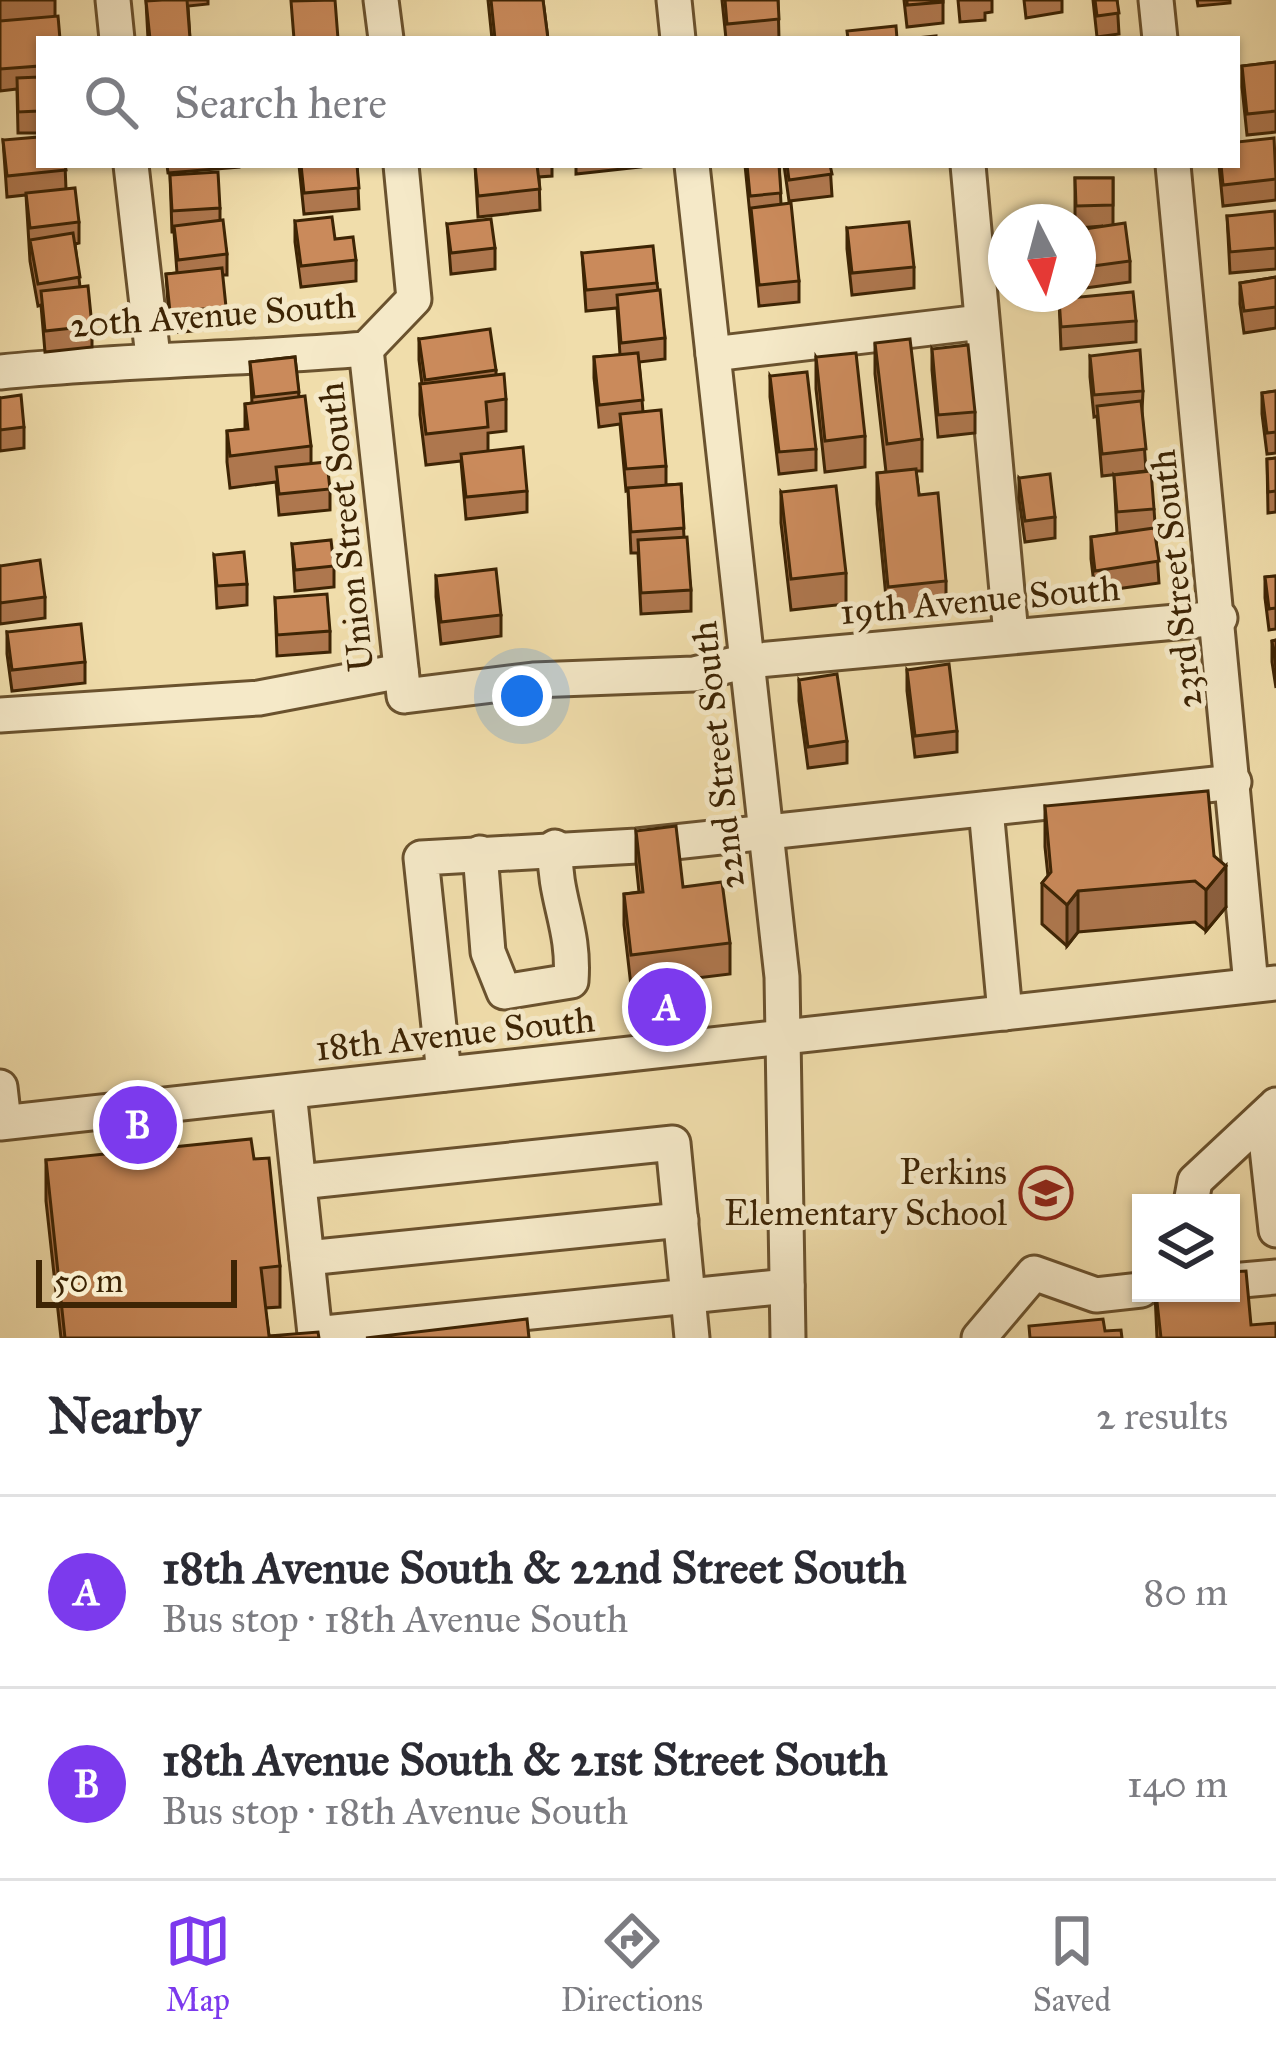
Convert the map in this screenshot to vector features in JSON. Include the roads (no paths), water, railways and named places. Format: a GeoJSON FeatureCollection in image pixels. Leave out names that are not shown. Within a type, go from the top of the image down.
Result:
{"type":"FeatureCollection","features":[{"type":"Feature","properties":{"kind":"street"},"geometry":{"type":"LineString","coordinates":[[113,0],[117,36]]}},
{"type":"Feature","properties":{"kind":"street"},"geometry":{"type":"LineString","coordinates":[[381,0],[386,36]]}},
{"type":"Feature","properties":{"kind":"street"},"geometry":{"type":"LineString","coordinates":[[674,0],[679,36]]}},
{"type":"Feature","properties":{"kind":"street"},"geometry":{"type":"LineString","coordinates":[[1156,0],[1160,36]]}},
{"type":"Feature","properties":{"kind":"street"},"geometry":{"type":"LineString","coordinates":[[131,168],[153,357]]}},
{"type":"Feature","properties":{"kind":"street","name":"20th Avenue South"},"geometry":{"type":"LineString","coordinates":[[0,372],[153,357],[226,360],[366,349],[414,299],[401,168]]}},
{"type":"Feature","properties":{"kind":"street","name":"22nd Street South"},"geometry":{"type":"LineString","coordinates":[[692,168],[782,977],[788,1338]]}},
{"type":"Feature","properties":{"kind":"street"},"geometry":{"type":"LineString","coordinates":[[968,168],[1011,635]]}},
{"type":"Feature","properties":{"kind":"street","name":"23rd Street South"},"geometry":{"type":"LineString","coordinates":[[1173,168],[1234,782],[1264,984]]}},
{"type":"Feature","properties":{"kind":"street"},"geometry":{"type":"LineString","coordinates":[[713,354],[981,322]]}},
{"type":"Feature","properties":{"kind":"street","name":"Union Street South"},"geometry":{"type":"LineString","coordinates":[[366,349],[402,684]]}},
{"type":"Feature","properties":{"kind":"street","name":"19th Avenue South"},"geometry":{"type":"LineString","coordinates":[[0,715],[402,684],[694,674],[747,661],[1220,618]]}},
{"type":"Feature","properties":{"kind":"street"},"geometry":{"type":"LineString","coordinates":[[444,1074],[421,858],[637,846],[1234,782]]}},
{"type":"Feature","properties":{"kind":"street"},"geometry":{"type":"LineString","coordinates":[[986,809],[1005,1012]]}},
{"type":"Feature","properties":{"kind":"street"},"geometry":{"type":"LineString","coordinates":[[480,854],[488,952],[504,992],[541,990],[571,981],[574,940],[554,886],[555,847]]}},
{"type":"Feature","properties":{"kind":"street","name":"18th Avenue South"},"geometry":{"type":"LineString","coordinates":[[2,1123],[1264,984]]}},
{"type":"Feature","properties":{"kind":"street"},"geometry":{"type":"LineString","coordinates":[[0,1087],[2,1123]]}},
{"type":"Feature","properties":{"kind":"street"},"geometry":{"type":"LineString","coordinates":[[289,1092],[315,1334],[545,1325],[688,1297],[787,1286]]}},
{"type":"Feature","properties":{"kind":"street"},"geometry":{"type":"LineString","coordinates":[[1193,1194],[1196,1181],[1274,1107]]}},
{"type":"Feature","properties":{"kind":"street"},"geometry":{"type":"LineString","coordinates":[[1274,1107],[1267,1148],[1276,1230]]}},
{"type":"Feature","properties":{"kind":"street"},"geometry":{"type":"LineString","coordinates":[[298,1182],[673,1143],[692,1338]]}},
{"type":"Feature","properties":{"kind":"street"},"geometry":{"type":"LineString","coordinates":[[307,1258],[681,1220]]}},
{"type":"Feature","properties":{"kind":"street"},"geometry":{"type":"LineString","coordinates":[[980,1338],[1034,1274],[1096,1295],[1132,1292]]}},
{"type":"Feature","properties":{"kind":"street"},"geometry":{"type":"LineString","coordinates":[[1240,1280],[1276,1276]]}},
{"type":"Feature","properties":{"kind":"place","name":"18th Avenue South & 22nd Street South"},"geometry":{"type":"Point","coordinates":[667,1007]}},
{"type":"Feature","properties":{"kind":"place","name":"18th Avenue South & 21st Street South"},"geometry":{"type":"Point","coordinates":[138,1125]}},
{"type":"Feature","properties":{"kind":"place","name":"Perkins Elementary School"},"geometry":{"type":"Point","coordinates":[1046,1193]}}]}
